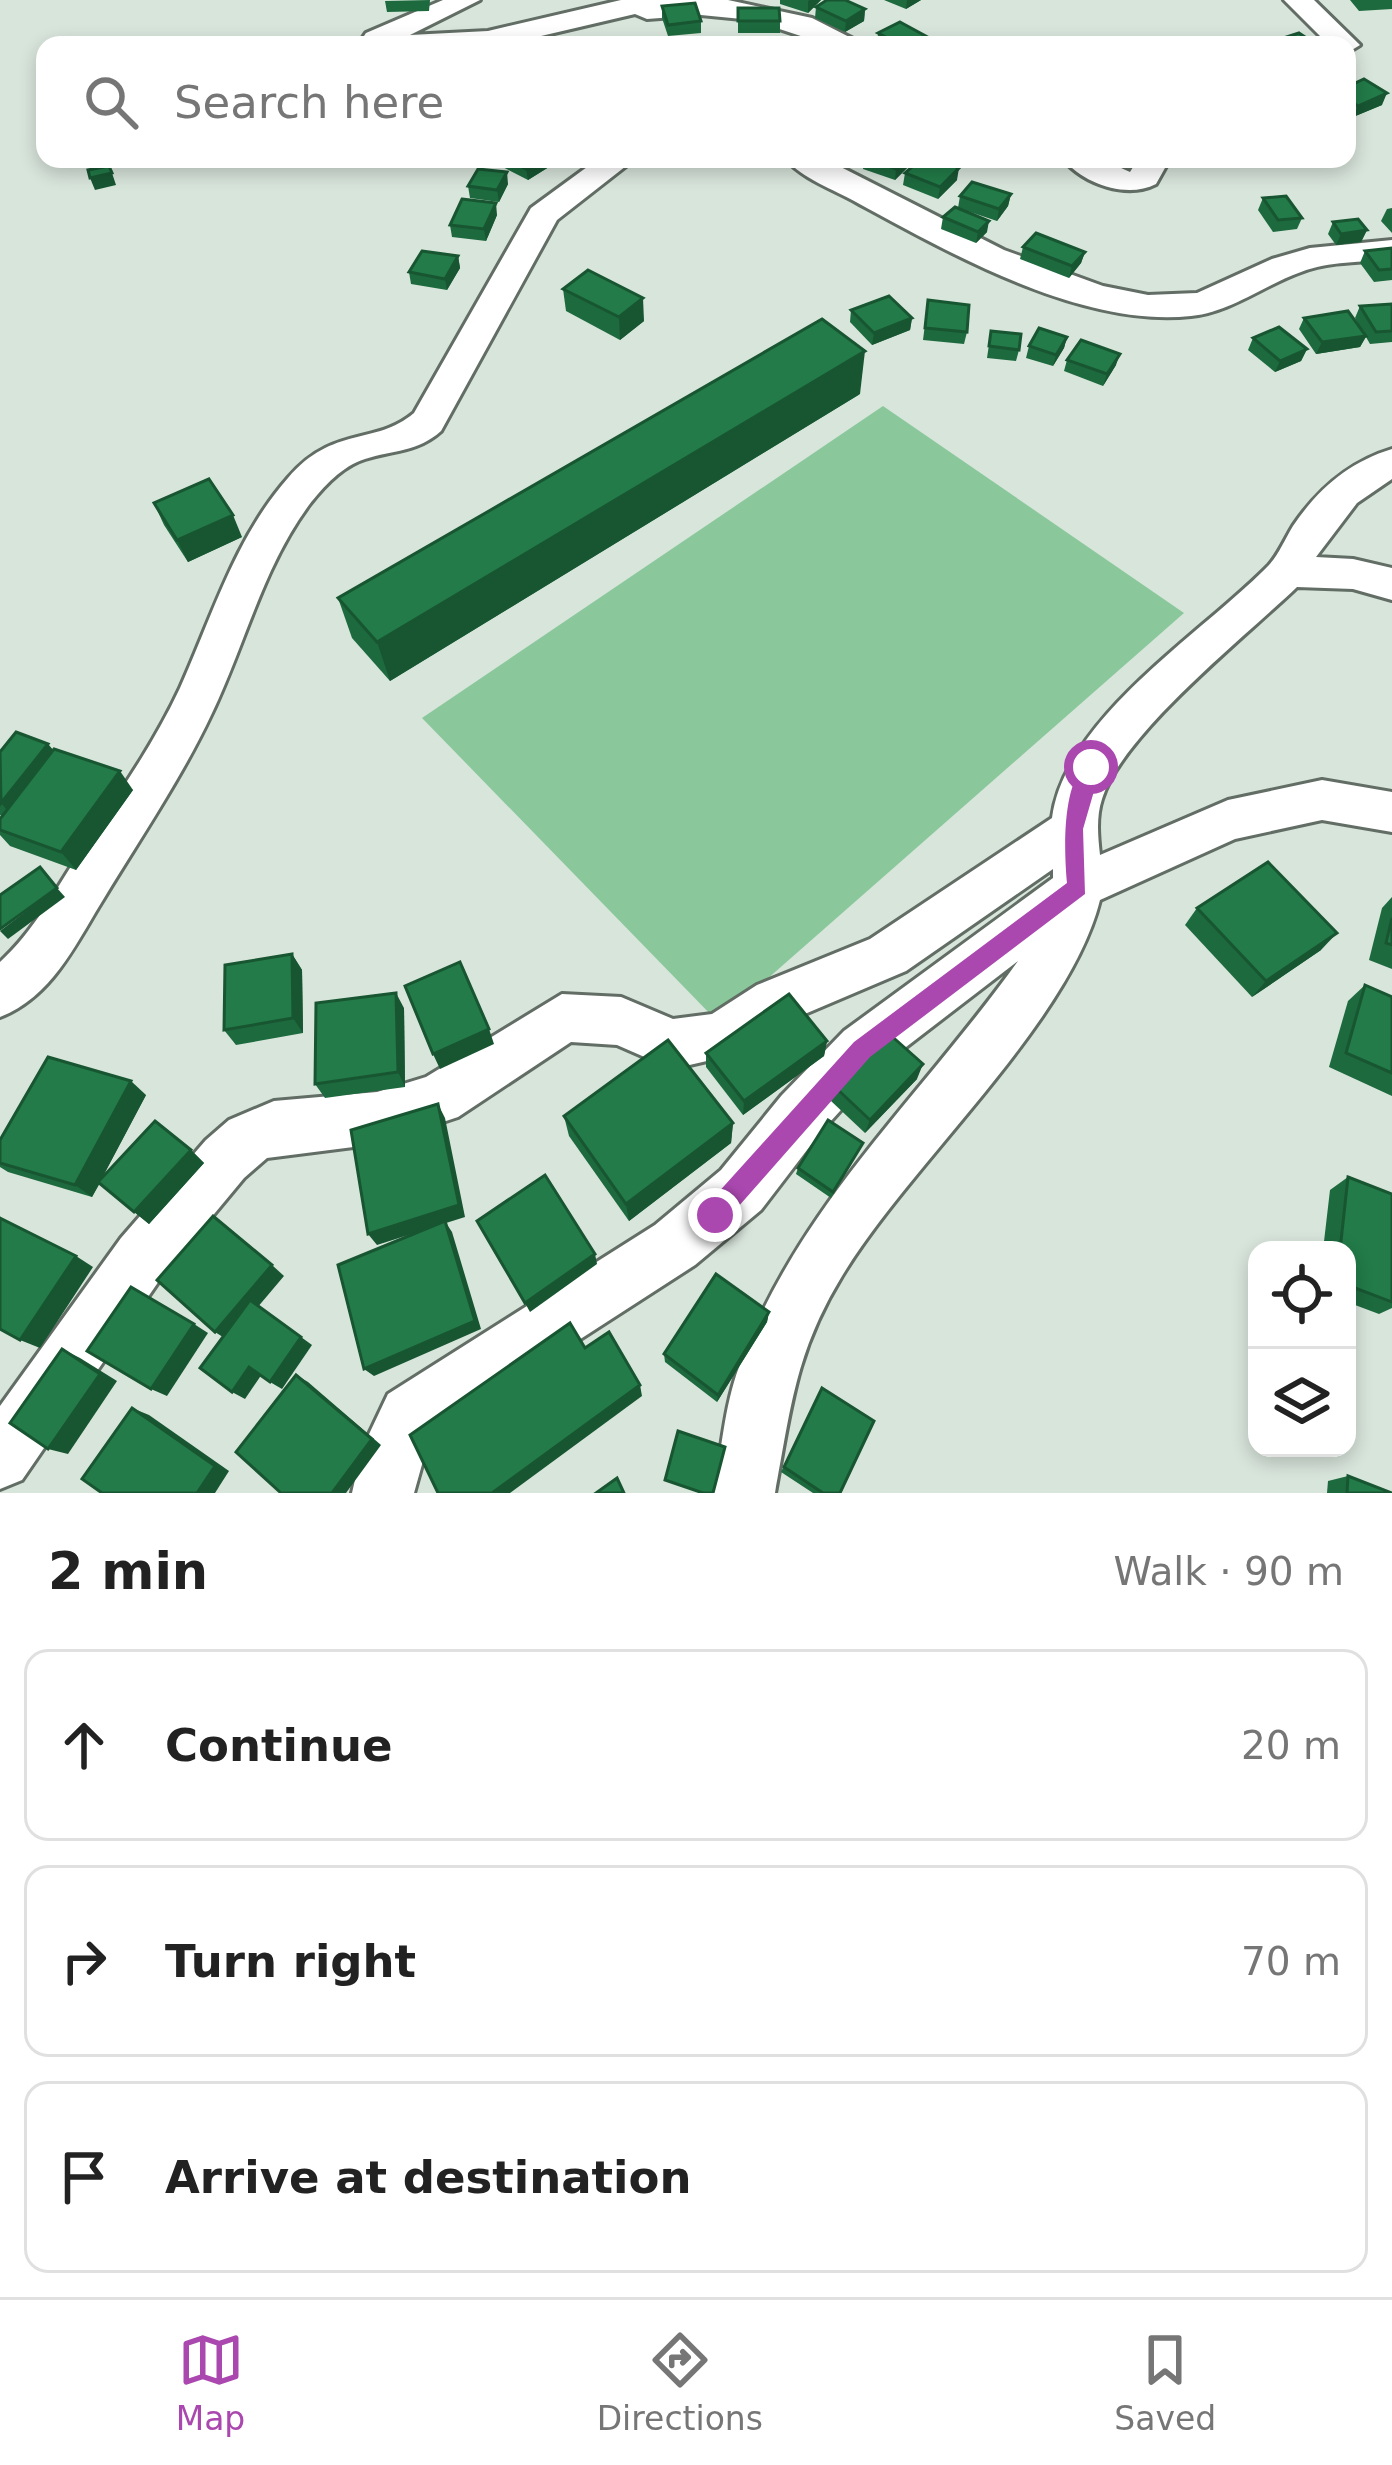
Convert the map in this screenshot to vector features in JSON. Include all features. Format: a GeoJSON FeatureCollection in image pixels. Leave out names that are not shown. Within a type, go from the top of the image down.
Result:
{"type":"FeatureCollection","features":[{"type":"Feature","properties":{"kind":"street"},"geometry":{"type":"LineString","coordinates":[[383,36],[466,0]]}},
{"type":"Feature","properties":{"kind":"street"},"geometry":{"type":"LineString","coordinates":[[1298,0],[1337,36]]}},
{"type":"Feature","properties":{"kind":"street"},"geometry":{"type":"LineString","coordinates":[[505,36],[632,6],[717,1],[786,16],[831,36]]}},
{"type":"Feature","properties":{"kind":"street"},"geometry":{"type":"LineString","coordinates":[[717,1],[720,36]]}},
{"type":"Feature","properties":{"kind":"street"},"geometry":{"type":"LineString","coordinates":[[587,36],[674,4]]}},
{"type":"Feature","properties":{"kind":"street"},"geometry":{"type":"LineString","coordinates":[[0,993],[36,966],[124,830],[189,714],[249,572],[288,505],[305,483],[337,457],[358,447],[399,443],[428,422],[543,215],[605,168]]}},
{"type":"Feature","properties":{"kind":"street"},"geometry":{"type":"LineString","coordinates":[[818,168],[946,238],[1127,303],[1202,303],[1233,293],[1283,266],[1322,255],[1392,250]]}},
{"type":"Feature","properties":{"kind":"street"},"geometry":{"type":"LineString","coordinates":[[1093,168],[1133,183],[1149,168]]}},
{"type":"Feature","properties":{"kind":"street"},"geometry":{"type":"LineString","coordinates":[[744,1493],[767,1370],[828,1244],[989,1042],[1047,961],[1073,910],[1078,887],[1072,829],[1091,767],[1288,571],[1300,546],[1348,484],[1392,463]]}},
{"type":"Feature","properties":{"kind":"street"},"geometry":{"type":"LineString","coordinates":[[1288,571],[1353,574],[1392,584]]}},
{"type":"Feature","properties":{"kind":"street"},"geometry":{"type":"LineString","coordinates":[[382,1493],[393,1449],[409,1415],[715,1215],[862,1049],[1078,887],[1228,820],[1322,800],[1392,812]]}},
{"type":"Feature","properties":{"kind":"street"},"geometry":{"type":"LineString","coordinates":[[0,1457],[141,1258],[225,1159],[248,1139],[274,1128],[377,1118],[439,1100],[562,1018],[621,1021],[672,1044],[715,1039],[752,1022],[776,1002],[888,955],[1072,829]]}},
{"type":"Feature","properties":{"kind":"green space"},"geometry":{"type":"Polygon","coordinates":[[[883,406],[1184,613],[718,1022],[422,718],[883,406]]]}},
{"type":"Feature","properties":{"kind":"building"},"geometry":{"type":"Polygon","coordinates":[[[827,0],[845,0],[865,9],[846,21],[816,7],[827,0]]]}},
{"type":"Feature","properties":{"kind":"building"},"geometry":{"type":"Polygon","coordinates":[[[695,3],[701,21],[668,25],[662,6],[695,3]]]}},
{"type":"Feature","properties":{"kind":"building"},"geometry":{"type":"Polygon","coordinates":[[[738,8],[779,8],[780,21],[738,21],[738,8]]]}},
{"type":"Feature","properties":{"kind":"building"},"geometry":{"type":"Polygon","coordinates":[[[900,22],[926,36],[884,36],[878,33],[900,22]]]}},
{"type":"Feature","properties":{"kind":"building"},"geometry":{"type":"Polygon","coordinates":[[[1364,79],[1387,93],[1358,106],[1356,83],[1364,79]]]}},
{"type":"Feature","properties":{"kind":"building"},"geometry":{"type":"Polygon","coordinates":[[[110,168],[112,173],[90,178],[88,170],[110,168]]]}},
{"type":"Feature","properties":{"kind":"building"},"geometry":{"type":"Polygon","coordinates":[[[911,168],[959,168],[940,187],[905,173],[911,168]]]}},
{"type":"Feature","properties":{"kind":"building"},"geometry":{"type":"Polygon","coordinates":[[[478,169],[507,172],[497,190],[468,186],[478,169]]]}},
{"type":"Feature","properties":{"kind":"building"},"geometry":{"type":"Polygon","coordinates":[[[972,182],[1011,194],[999,209],[960,196],[972,182]]]}},
{"type":"Feature","properties":{"kind":"building"},"geometry":{"type":"Polygon","coordinates":[[[1286,196],[1302,218],[1278,220],[1263,198],[1286,196]]]}},
{"type":"Feature","properties":{"kind":"building"},"geometry":{"type":"Polygon","coordinates":[[[462,199],[496,203],[484,229],[450,225],[462,199]]]}},
{"type":"Feature","properties":{"kind":"building"},"geometry":{"type":"Polygon","coordinates":[[[955,207],[989,221],[978,232],[943,217],[955,207]]]}},
{"type":"Feature","properties":{"kind":"building"},"geometry":{"type":"Polygon","coordinates":[[[1358,219],[1367,230],[1341,234],[1333,222],[1358,219]]]}},
{"type":"Feature","properties":{"kind":"building"},"geometry":{"type":"Polygon","coordinates":[[[1036,233],[1085,252],[1072,266],[1023,247],[1036,233]]]}},
{"type":"Feature","properties":{"kind":"building"},"geometry":{"type":"Polygon","coordinates":[[[1392,248],[1392,269],[1379,270],[1365,251],[1392,248]]]}},
{"type":"Feature","properties":{"kind":"building"},"geometry":{"type":"Polygon","coordinates":[[[422,251],[458,256],[445,279],[409,272],[422,251]]]}},
{"type":"Feature","properties":{"kind":"building"},"geometry":{"type":"Polygon","coordinates":[[[588,270],[643,298],[619,317],[563,289],[588,270]]]}},
{"type":"Feature","properties":{"kind":"building"},"geometry":{"type":"Polygon","coordinates":[[[889,296],[912,318],[874,333],[851,310],[889,296]]]}},
{"type":"Feature","properties":{"kind":"building"},"geometry":{"type":"Polygon","coordinates":[[[928,300],[969,305],[967,332],[925,328],[928,300]]]}},
{"type":"Feature","properties":{"kind":"building"},"geometry":{"type":"Polygon","coordinates":[[[1392,304],[1392,331],[1376,332],[1360,306],[1392,304]]]}},
{"type":"Feature","properties":{"kind":"building"},"geometry":{"type":"Polygon","coordinates":[[[1348,311],[1366,336],[1322,342],[1304,318],[1348,311]]]}},
{"type":"Feature","properties":{"kind":"building"},"geometry":{"type":"Polygon","coordinates":[[[822,319],[865,351],[377,642],[338,598],[822,319]]]}},
{"type":"Feature","properties":{"kind":"building"},"geometry":{"type":"Polygon","coordinates":[[[1279,327],[1307,349],[1280,361],[1253,338],[1279,327]]]}},
{"type":"Feature","properties":{"kind":"building"},"geometry":{"type":"Polygon","coordinates":[[[1039,328],[1067,337],[1056,355],[1029,346],[1039,328]]]}},
{"type":"Feature","properties":{"kind":"building"},"geometry":{"type":"Polygon","coordinates":[[[991,331],[1021,334],[1019,350],[989,346],[991,331]]]}},
{"type":"Feature","properties":{"kind":"building"},"geometry":{"type":"Polygon","coordinates":[[[1081,340],[1120,354],[1107,374],[1067,360],[1081,340]]]}},
{"type":"Feature","properties":{"kind":"building"},"geometry":{"type":"Polygon","coordinates":[[[209,479],[233,515],[177,540],[154,503],[209,479]]]}},
{"type":"Feature","properties":{"kind":"building"},"geometry":{"type":"Polygon","coordinates":[[[16,732],[48,744],[1,803],[0,752],[16,732]]]}},
{"type":"Feature","properties":{"kind":"building"},"geometry":{"type":"Polygon","coordinates":[[[54,749],[120,771],[61,852],[0,830],[0,819],[54,749]]]}},
{"type":"Feature","properties":{"kind":"building"},"geometry":{"type":"Polygon","coordinates":[[[1268,862],[1337,933],[1266,981],[1197,908],[1268,862]]]}},
{"type":"Feature","properties":{"kind":"building"},"geometry":{"type":"Polygon","coordinates":[[[40,867],[57,888],[0,929],[0,895],[40,867]]]}},
{"type":"Feature","properties":{"kind":"building"},"geometry":{"type":"Polygon","coordinates":[[[292,954],[293,1018],[224,1030],[225,965],[292,954]]]}},
{"type":"Feature","properties":{"kind":"building"},"geometry":{"type":"Polygon","coordinates":[[[460,962],[489,1029],[433,1054],[405,986],[460,962]]]}},
{"type":"Feature","properties":{"kind":"building"},"geometry":{"type":"Polygon","coordinates":[[[1365,985],[1392,997],[1392,1073],[1346,1053],[1365,985]]]}},
{"type":"Feature","properties":{"kind":"building"},"geometry":{"type":"Polygon","coordinates":[[[396,993],[398,1072],[315,1084],[316,1003],[396,993]]]}},
{"type":"Feature","properties":{"kind":"building"},"geometry":{"type":"Polygon","coordinates":[[[789,994],[827,1041],[744,1101],[706,1053],[789,994]]]}},
{"type":"Feature","properties":{"kind":"building"},"geometry":{"type":"Polygon","coordinates":[[[887,1032],[923,1064],[870,1120],[835,1087],[887,1032]]]}},
{"type":"Feature","properties":{"kind":"building"},"geometry":{"type":"Polygon","coordinates":[[[668,1040],[733,1123],[626,1204],[564,1116],[668,1040]]]}},
{"type":"Feature","properties":{"kind":"building"},"geometry":{"type":"Polygon","coordinates":[[[48,1057],[131,1081],[75,1185],[0,1163],[0,1140],[48,1057]]]}},
{"type":"Feature","properties":{"kind":"building"},"geometry":{"type":"Polygon","coordinates":[[[438,1104],[459,1205],[368,1234],[351,1130],[438,1104]]]}},
{"type":"Feature","properties":{"kind":"building"},"geometry":{"type":"Polygon","coordinates":[[[828,1120],[863,1143],[833,1192],[798,1168],[828,1120]]]}},
{"type":"Feature","properties":{"kind":"building"},"geometry":{"type":"Polygon","coordinates":[[[155,1121],[191,1150],[134,1212],[98,1182],[155,1121]]]}},
{"type":"Feature","properties":{"kind":"building"},"geometry":{"type":"Polygon","coordinates":[[[545,1175],[595,1254],[525,1303],[477,1221],[545,1175]]]}},
{"type":"Feature","properties":{"kind":"building"},"geometry":{"type":"Polygon","coordinates":[[[1348,1177],[1392,1194],[1392,1302],[1356,1288],[1356,1241],[1341,1241],[1348,1177]]]}},
{"type":"Feature","properties":{"kind":"building"},"geometry":{"type":"Polygon","coordinates":[[[213,1216],[272,1265],[215,1332],[157,1280],[213,1216]]]}},
{"type":"Feature","properties":{"kind":"building"},"geometry":{"type":"Polygon","coordinates":[[[0,1218],[76,1256],[20,1340],[0,1329],[0,1218]]]}},
{"type":"Feature","properties":{"kind":"building"},"geometry":{"type":"Polygon","coordinates":[[[445,1221],[475,1321],[364,1369],[338,1265],[445,1221]]]}},
{"type":"Feature","properties":{"kind":"building"},"geometry":{"type":"Polygon","coordinates":[[[716,1274],[769,1312],[718,1395],[664,1354],[716,1274]]]}},
{"type":"Feature","properties":{"kind":"building"},"geometry":{"type":"Polygon","coordinates":[[[131,1287],[194,1324],[151,1389],[87,1351],[131,1287]]]}},
{"type":"Feature","properties":{"kind":"building"},"geometry":{"type":"Polygon","coordinates":[[[250,1300],[301,1337],[270,1382],[249,1367],[232,1392],[200,1368],[250,1300]]]}},
{"type":"Feature","properties":{"kind":"building"},"geometry":{"type":"Polygon","coordinates":[[[570,1323],[585,1348],[609,1332],[640,1385],[492,1493],[438,1493],[410,1435],[570,1323]]]}},
{"type":"Feature","properties":{"kind":"building"},"geometry":{"type":"Polygon","coordinates":[[[62,1349],[100,1374],[48,1449],[10,1423],[62,1349]]]}},
{"type":"Feature","properties":{"kind":"building"},"geometry":{"type":"Polygon","coordinates":[[[296,1375],[372,1439],[332,1493],[281,1493],[236,1452],[296,1375]]]}},
{"type":"Feature","properties":{"kind":"building"},"geometry":{"type":"Polygon","coordinates":[[[822,1388],[874,1421],[840,1493],[823,1493],[784,1467],[822,1388]]]}},
{"type":"Feature","properties":{"kind":"building"},"geometry":{"type":"Polygon","coordinates":[[[132,1408],[215,1466],[197,1493],[102,1493],[82,1479],[132,1408]]]}},
{"type":"Feature","properties":{"kind":"building"},"geometry":{"type":"Polygon","coordinates":[[[678,1431],[725,1447],[713,1493],[665,1480],[678,1431]]]}},
{"type":"Feature","properties":{"kind":"building"},"geometry":{"type":"Polygon","coordinates":[[[1348,1476],[1392,1493],[1347,1493],[1348,1476]]]}},
{"type":"Feature","properties":{"kind":"building"},"geometry":{"type":"Polygon","coordinates":[[[617,1478],[624,1493],[596,1493],[617,1478]]]}},
{"type":"Feature","properties":{"kind":"route"},"geometry":{"type":"LineString","coordinates":[[715,1215],[766,1163],[801,1114],[862,1049],[1078,887],[1072,829],[1091,767]]}}]}
